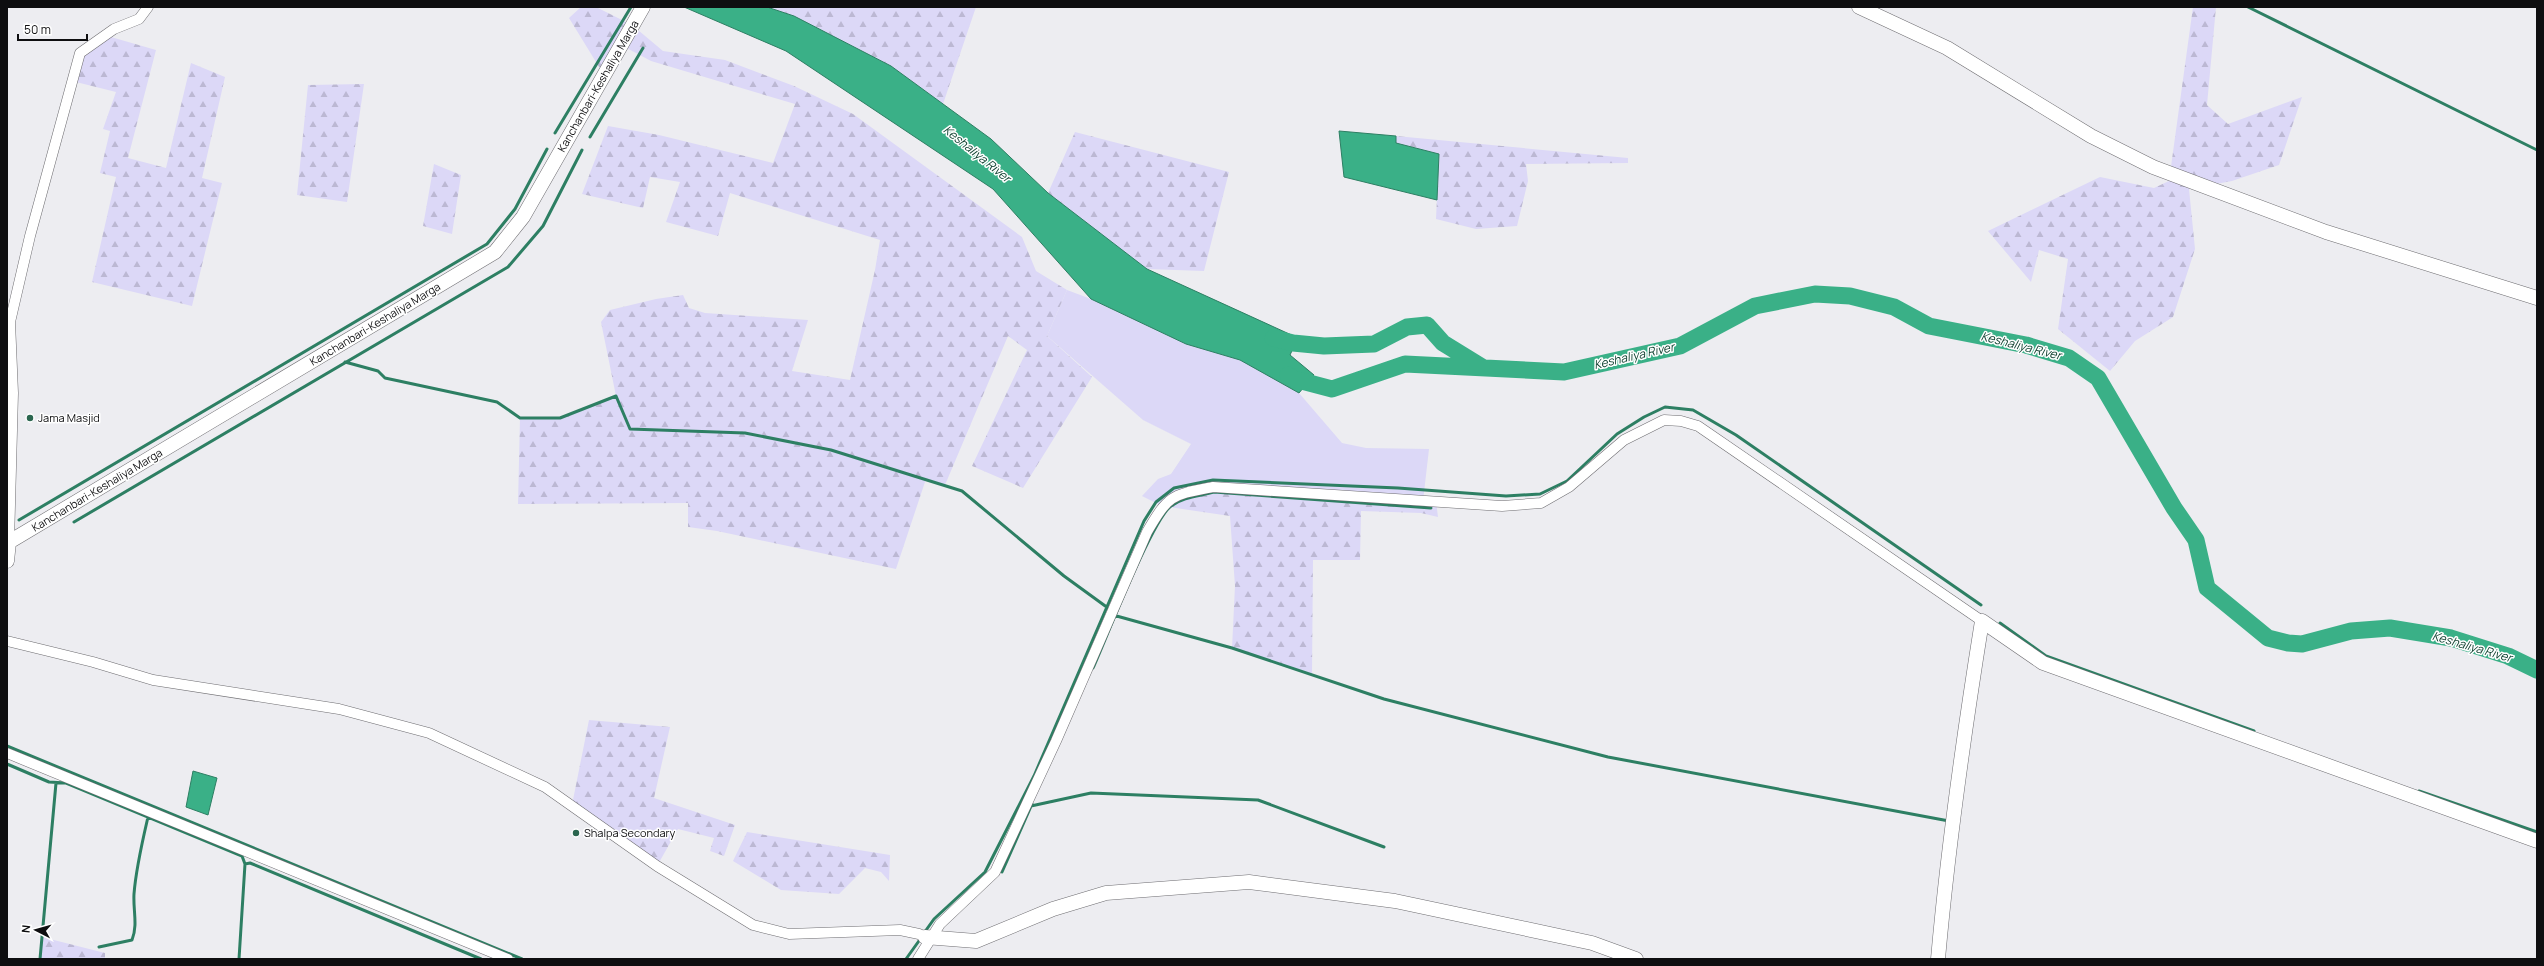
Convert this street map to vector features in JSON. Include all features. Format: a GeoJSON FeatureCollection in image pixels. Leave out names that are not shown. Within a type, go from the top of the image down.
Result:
{"type":"FeatureCollection","features":[{"type":"Feature","properties":{"kind":"street"},"geometry":{"type":"LineString","coordinates":[[7,561],[9,542],[13,393],[10,322],[30,236],[80,53],[114,29],[139,19],[148,7]]}},
{"type":"Feature","properties":{"kind":"street","name":"Kanchanbari-Keshaliya Marga"},"geometry":{"type":"LineString","coordinates":[[9,542],[495,252],[523,217],[643,7]]}},
{"type":"Feature","properties":{"kind":"street"},"geometry":{"type":"LineString","coordinates":[[1859,7],[1947,48],[2091,136],[2153,167],[2326,232],[2537,298]]}},
{"type":"Feature","properties":{"kind":"street"},"geometry":{"type":"LineString","coordinates":[[918,959],[925,937],[994,872],[1056,741],[1147,532],[1162,506],[1177,494],[1214,487],[1502,506],[1541,504],[1569,488],[1624,440],[1664,420],[1681,421],[1698,426],[2043,663],[2537,840]]}},
{"type":"Feature","properties":{"kind":"street"},"geometry":{"type":"LineString","coordinates":[[1938,959],[1966,721],[1982,622]]}},
{"type":"Feature","properties":{"kind":"street"},"geometry":{"type":"LineString","coordinates":[[7,641],[93,662],[153,680],[339,709],[429,733],[545,787],[657,866],[753,925],[789,934],[900,930],[925,937],[976,942],[1053,909],[1106,893],[1249,882],[1395,901],[1592,943],[1636,959]]}},
{"type":"Feature","properties":{"kind":"street"},"geometry":{"type":"LineString","coordinates":[[7,753],[508,959]]}},
{"type":"Feature","properties":{"kind":"green space"},"geometry":{"type":"Polygon","coordinates":[[[581,7],[596,7],[632,25],[663,51],[725,60],[794,86],[853,114],[1022,237],[1036,271],[1067,290],[1047,336],[1092,377],[1023,488],[972,466],[1027,350],[1008,336],[945,485],[926,479],[896,569],[717,531],[688,527],[688,503],[518,504],[520,418],[560,418],[616,396],[601,322],[610,310],[656,299],[683,295],[689,308],[705,313],[808,320],[792,371],[850,380],[875,270],[880,240],[730,193],[718,236],[666,222],[680,182],[650,177],[643,208],[582,194],[608,126],[659,135],[773,163],[795,104],[651,61],[621,45],[604,75],[569,18],[581,7]]]}},
{"type":"Feature","properties":{"kind":"green space"},"geometry":{"type":"Polygon","coordinates":[[[767,7],[976,7],[943,104],[891,66],[794,16],[767,7]]]}},
{"type":"Feature","properties":{"kind":"green space"},"geometry":{"type":"Polygon","coordinates":[[[2193,7],[2216,7],[2207,105],[2228,124],[2302,97],[2279,165],[2232,181],[2189,189],[2195,249],[2173,317],[2135,341],[2110,371],[2058,329],[2068,259],[2039,250],[2031,282],[1988,231],[2100,177],[2154,188],[2169,181],[2193,7]]]}},
{"type":"Feature","properties":{"kind":"green space"},"geometry":{"type":"Polygon","coordinates":[[[104,35],[156,50],[128,158],[166,168],[191,63],[225,77],[202,178],[222,183],[192,306],[92,282],[116,177],[100,173],[110,131],[103,129],[116,92],[72,81],[80,53],[104,35]]]}},
{"type":"Feature","properties":{"kind":"green space"},"geometry":{"type":"Polygon","coordinates":[[[364,84],[347,202],[297,195],[308,85],[364,84]]]}},
{"type":"Feature","properties":{"kind":"green space"},"geometry":{"type":"Polygon","coordinates":[[[1075,132],[1229,172],[1204,271],[1147,269],[1048,193],[1075,132]]]}},
{"type":"Feature","properties":{"kind":"green space"},"geometry":{"type":"Polygon","coordinates":[[[1396,136],[1628,158],[1628,163],[1526,164],[1528,181],[1517,226],[1476,229],[1436,219],[1439,154],[1396,143],[1396,136]]]}},
{"type":"Feature","properties":{"kind":"green space"},"geometry":{"type":"Polygon","coordinates":[[[434,164],[461,175],[452,234],[423,226],[434,164]]]}},
{"type":"Feature","properties":{"kind":"green space"},"geometry":{"type":"Polygon","coordinates":[[[1067,290],[1091,299],[1186,344],[1240,360],[1299,393],[1342,443],[1366,448],[1429,449],[1423,501],[1162,506],[1142,496],[1158,479],[1171,474],[1191,444],[1143,420],[1047,336],[1067,290]]]}},
{"type":"Feature","properties":{"kind":"green space"},"geometry":{"type":"Polygon","coordinates":[[[1213,487],[1436,501],[1438,517],[1421,513],[1361,511],[1360,560],[1313,560],[1312,674],[1232,648],[1235,586],[1230,516],[1162,506],[1213,487]]]}},
{"type":"Feature","properties":{"kind":"green space"},"geometry":{"type":"Polygon","coordinates":[[[589,720],[670,727],[654,798],[735,825],[724,856],[710,851],[714,838],[678,829],[657,866],[572,805],[589,720]]]}},
{"type":"Feature","properties":{"kind":"green space"},"geometry":{"type":"Polygon","coordinates":[[[747,832],[890,855],[889,881],[881,872],[865,868],[839,894],[781,890],[733,861],[747,832]]]}},
{"type":"Feature","properties":{"kind":"green space"},"geometry":{"type":"Polygon","coordinates":[[[42,937],[105,953],[105,959],[40,959],[42,937]]]}},
{"type":"Feature","properties":{"kind":"water"},"geometry":{"type":"Polygon","coordinates":[[[684,7],[767,7],[794,16],[891,66],[991,139],[1048,193],[1147,269],[1298,338],[1290,355],[1314,375],[1299,393],[1240,360],[1186,344],[1091,299],[993,189],[786,51],[684,7]]]}},
{"type":"Feature","properties":{"kind":"water"},"geometry":{"type":"Polygon","coordinates":[[[1339,131],[1396,136],[1396,143],[1439,154],[1437,200],[1344,177],[1339,131]]]}},
{"type":"Feature","properties":{"kind":"water"},"geometry":{"type":"Polygon","coordinates":[[[193,771],[217,778],[208,815],[186,807],[193,771]]]}},
{"type":"Feature","properties":{"kind":"waterway"},"geometry":{"type":"LineString","coordinates":[[555,133],[631,7]]}},
{"type":"Feature","properties":{"kind":"waterway"},"geometry":{"type":"LineString","coordinates":[[2248,7],[2537,150]]}},
{"type":"Feature","properties":{"kind":"waterway"},"geometry":{"type":"LineString","coordinates":[[590,137],[643,48]]}},
{"type":"Feature","properties":{"kind":"waterway"},"geometry":{"type":"LineString","coordinates":[[19,520],[487,244],[515,209],[547,149]]}},
{"type":"Feature","properties":{"kind":"waterway"},"geometry":{"type":"LineString","coordinates":[[74,522],[508,267],[543,226],[582,150]]}},
{"type":"Feature","properties":{"kind":"waterway","name":"Keshaliya River"},"geometry":{"type":"LineString","coordinates":[[1288,375],[1294,379],[1332,389],[1405,364],[1564,372],[1680,346],[1755,306],[1815,294],[1850,296],[1894,307],[1929,326],[2026,345],[2069,358],[2098,378],[2174,508],[2196,540],[2207,588],[2268,638],[2288,643],[2302,644],[2351,631],[2390,628],[2451,638],[2508,656],[2537,670]]}},
{"type":"Feature","properties":{"kind":"waterway","name":"Keshaliya River"},"geometry":{"type":"LineString","coordinates":[[1273,338],[1293,343],[1324,346],[1374,344],[1407,327],[1427,325],[1443,343],[1482,367]]}},
{"type":"Feature","properties":{"kind":"waterway"},"geometry":{"type":"LineString","coordinates":[[345,362],[378,371],[385,378],[497,402],[520,418],[560,418],[616,396],[630,429],[745,433],[831,450],[962,491],[1064,576],[1108,608]]}},
{"type":"Feature","properties":{"kind":"waterway"},"geometry":{"type":"LineString","coordinates":[[924,933],[934,919],[985,872],[1034,776],[1144,521],[1156,502],[1174,488],[1213,480],[1398,488],[1506,496],[1540,494],[1567,481],[1617,434],[1644,417],[1665,407],[1693,410],[1736,435],[1981,605]]}},
{"type":"Feature","properties":{"kind":"waterway"},"geometry":{"type":"LineString","coordinates":[[1093,668],[1141,556],[1163,516],[1171,506],[1176,503],[1214,492],[1431,508]]}},
{"type":"Feature","properties":{"kind":"waterway"},"geometry":{"type":"LineString","coordinates":[[1113,615],[1232,648],[1384,699],[1608,757],[1949,821]]}},
{"type":"Feature","properties":{"kind":"waterway"},"geometry":{"type":"LineString","coordinates":[[2000,623],[2046,656],[2254,731]]}},
{"type":"Feature","properties":{"kind":"waterway"},"geometry":{"type":"LineString","coordinates":[[7,746],[522,959]]}},
{"type":"Feature","properties":{"kind":"waterway"},"geometry":{"type":"LineString","coordinates":[[7,764],[49,782],[66,783],[242,856],[245,864],[239,959]]}},
{"type":"Feature","properties":{"kind":"waterway"},"geometry":{"type":"LineString","coordinates":[[40,959],[56,783]]}},
{"type":"Feature","properties":{"kind":"waterway"},"geometry":{"type":"LineString","coordinates":[[2419,791],[2537,832]]}},
{"type":"Feature","properties":{"kind":"waterway"},"geometry":{"type":"LineString","coordinates":[[1031,806],[1091,793],[1258,800],[1384,847]]}},
{"type":"Feature","properties":{"kind":"waterway"},"geometry":{"type":"LineString","coordinates":[[1002,872],[1032,804]]}},
{"type":"Feature","properties":{"kind":"waterway"},"geometry":{"type":"LineString","coordinates":[[99,947],[132,940],[135,929],[135,884],[148,817]]}},
{"type":"Feature","properties":{"kind":"waterway"},"geometry":{"type":"LineString","coordinates":[[245,864],[250,863],[481,959]]}},
{"type":"Feature","properties":{"kind":"waterway"},"geometry":{"type":"LineString","coordinates":[[906,959],[921,938]]}},
{"type":"Feature","properties":{"kind":"place","name":"Jama Masjid"},"geometry":{"type":"Point","coordinates":[30,418]}},
{"type":"Feature","properties":{"kind":"place","name":"Shalpa Secondary"},"geometry":{"type":"Point","coordinates":[576,833]}}]}
